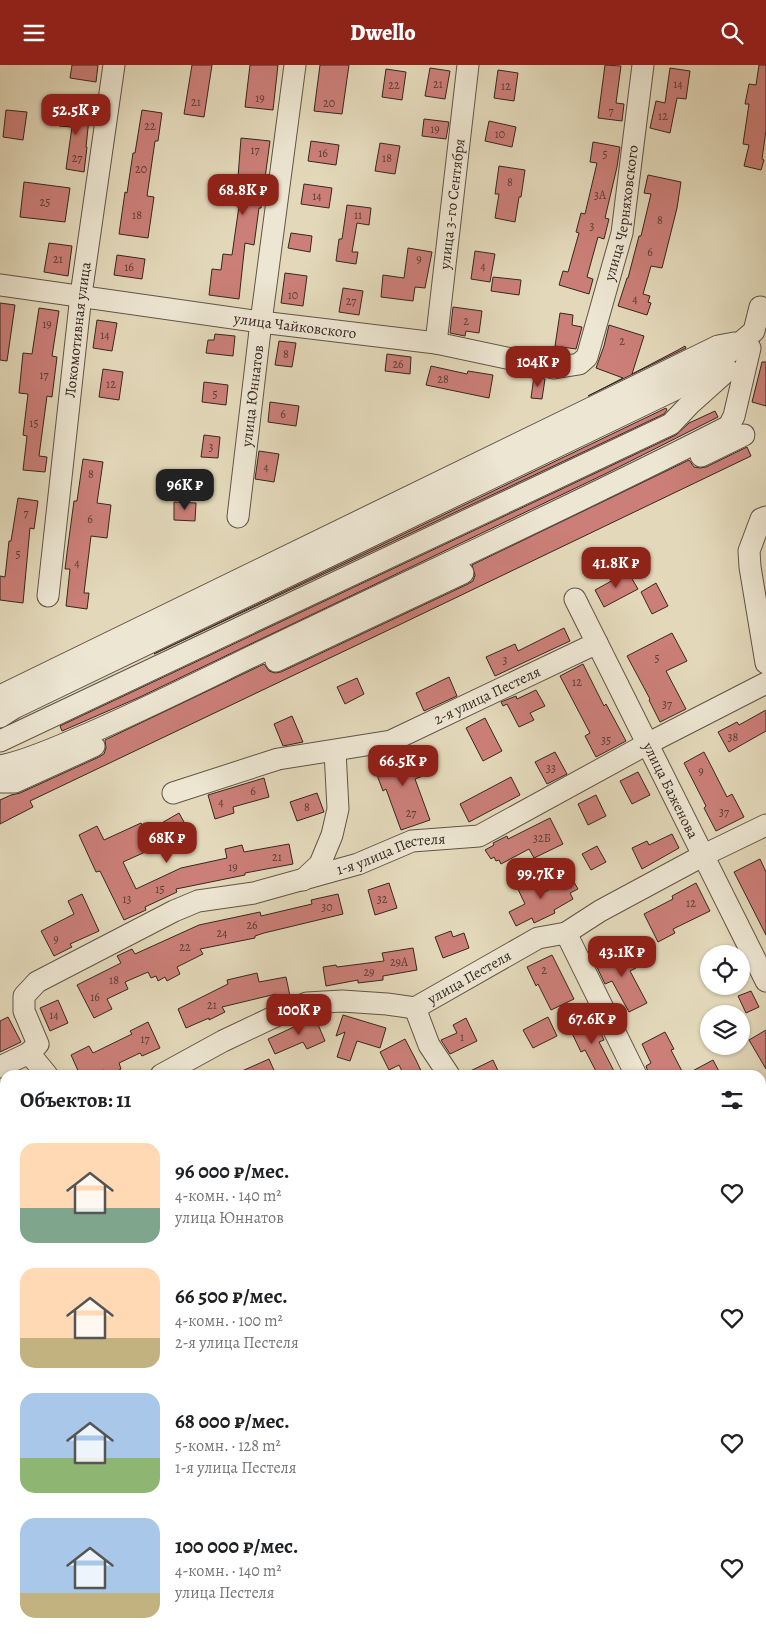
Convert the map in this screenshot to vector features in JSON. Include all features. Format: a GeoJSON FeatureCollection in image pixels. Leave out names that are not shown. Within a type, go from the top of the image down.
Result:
{"type":"FeatureCollection","features":[{"type":"Feature","properties":{"kind":"street","name":"Локомотивная улица"},"geometry":{"type":"LineString","coordinates":[[48,596],[81,295],[114,65]]}},
{"type":"Feature","properties":{"kind":"street","name":"улица Юннатов"},"geometry":{"type":"LineString","coordinates":[[238,517],[261,322],[295,65]]}},
{"type":"Feature","properties":{"kind":"street","name":"улица 3-го Сентября"},"geometry":{"type":"LineString","coordinates":[[436,343],[468,65]]}},
{"type":"Feature","properties":{"kind":"street","name":"улица Черняховского"},"geometry":{"type":"LineString","coordinates":[[587,357],[622,233],[643,65]]}},
{"type":"Feature","properties":{"kind":"street","name":"улица Чайковского"},"geometry":{"type":"LineString","coordinates":[[0,285],[261,322],[436,343],[554,368],[579,364],[587,357]]}},
{"type":"Feature","properties":{"kind":"street"},"geometry":{"type":"LineString","coordinates":[[0,765],[56,747],[112,724],[648,468],[729,426],[734,416],[749,340],[760,307]]}},
{"type":"Feature","properties":{"kind":"street"},"geometry":{"type":"LineString","coordinates":[[671,424],[749,340]]}},
{"type":"Feature","properties":{"kind":"street"},"geometry":{"type":"LineString","coordinates":[[0,696],[718,346],[749,340]]}},
{"type":"Feature","properties":{"kind":"street"},"geometry":{"type":"LineString","coordinates":[[0,717],[14,708],[674,390],[705,373],[749,340]]}},
{"type":"Feature","properties":{"kind":"street"},"geometry":{"type":"LineString","coordinates":[[0,741],[712,405]]}},
{"type":"Feature","properties":{"kind":"street"},"geometry":{"type":"LineString","coordinates":[[0,782],[15,782],[101,743],[426,591],[744,435]]}},
{"type":"Feature","properties":{"kind":"street"},"geometry":{"type":"LineString","coordinates":[[766,517],[761,519],[750,551],[750,567],[766,663]]}},
{"type":"Feature","properties":{"kind":"street","name":"улица Баженова"},"geometry":{"type":"LineString","coordinates":[[575,599],[766,981]]}},
{"type":"Feature","properties":{"kind":"street","name":"2-я улица Пестеля"},"geometry":{"type":"LineString","coordinates":[[173,793],[278,759],[390,741],[597,643]]}},
{"type":"Feature","properties":{"kind":"street","name":"1-я улица Пестеля"},"geometry":{"type":"LineString","coordinates":[[29,1053],[38,1044],[24,1011],[24,996],[36,982],[174,911],[198,901],[254,893],[358,864],[412,841],[479,836],[647,744],[766,683]]}},
{"type":"Feature","properties":{"kind":"street"},"geometry":{"type":"LineString","coordinates":[[303,880],[320,864],[332,835],[338,809],[335,751]]}},
{"type":"Feature","properties":{"kind":"street","name":"улица Пестеля"},"geometry":{"type":"LineString","coordinates":[[170,1070],[223,1041],[307,1003],[342,1001],[415,1008],[538,938],[566,933],[600,911],[704,855],[766,825]]}},
{"type":"Feature","properties":{"kind":"street"},"geometry":{"type":"LineString","coordinates":[[566,933],[634,1070]]}},
{"type":"Feature","properties":{"kind":"street"},"geometry":{"type":"LineString","coordinates":[[415,1008],[429,1045],[446,1070]]}},
{"type":"Feature","properties":{"kind":"street"},"geometry":{"type":"LineString","coordinates":[[0,1067],[29,1053],[43,1070]]}},
{"type":"Feature","properties":{"kind":"building"},"geometry":{"type":"Polygon","coordinates":[[[72,65],[98,65],[96,82],[70,78],[72,65]]]}},
{"type":"Feature","properties":{"kind":"building"},"geometry":{"type":"Polygon","coordinates":[[[192,65],[212,65],[204,117],[184,114],[192,65]]]}},
{"type":"Feature","properties":{"kind":"building"},"geometry":{"type":"Polygon","coordinates":[[[250,65],[278,65],[273,110],[245,107],[250,65]]]}},
{"type":"Feature","properties":{"kind":"building"},"geometry":{"type":"Polygon","coordinates":[[[320,65],[349,65],[342,114],[314,111],[320,65]]]}},
{"type":"Feature","properties":{"kind":"building"},"geometry":{"type":"Polygon","coordinates":[[[605,65],[621,66],[616,103],[624,104],[622,121],[598,118],[605,65]]]}},
{"type":"Feature","properties":{"kind":"building"},"geometry":{"type":"Polygon","coordinates":[[[759,65],[766,65],[766,130],[762,159],[764,160],[761,170],[744,166],[749,145],[743,144],[749,104],[745,104],[749,84],[756,85],[759,65]]]}},
{"type":"Feature","properties":{"kind":"building"},"geometry":{"type":"Polygon","coordinates":[[[430,68],[450,71],[445,99],[425,96],[430,68]]]}},
{"type":"Feature","properties":{"kind":"building"},"geometry":{"type":"Polygon","coordinates":[[[670,68],[690,71],[686,99],[677,98],[670,133],[650,128],[656,101],[665,103],[670,68]]]}},
{"type":"Feature","properties":{"kind":"building"},"geometry":{"type":"Polygon","coordinates":[[[386,69],[406,72],[402,100],[382,97],[386,69]]]}},
{"type":"Feature","properties":{"kind":"building"},"geometry":{"type":"Polygon","coordinates":[[[498,70],[518,73],[514,101],[494,98],[498,70]]]}},
{"type":"Feature","properties":{"kind":"building"},"geometry":{"type":"Polygon","coordinates":[[[61,106],[90,109],[84,172],[66,169],[72,127],[59,126],[61,106]]]}},
{"type":"Feature","properties":{"kind":"building"},"geometry":{"type":"Polygon","coordinates":[[[6,110],[27,112],[23,140],[3,137],[6,110]]]}},
{"type":"Feature","properties":{"kind":"building"},"geometry":{"type":"Polygon","coordinates":[[[142,110],[162,113],[158,141],[155,141],[147,196],[154,197],[148,238],[119,234],[125,192],[127,193],[142,110]]]}},
{"type":"Feature","properties":{"kind":"building"},"geometry":{"type":"Polygon","coordinates":[[[424,119],[449,122],[446,139],[422,136],[424,119]]]}},
{"type":"Feature","properties":{"kind":"building"},"geometry":{"type":"Polygon","coordinates":[[[489,121],[516,127],[512,147],[485,141],[489,121]]]}},
{"type":"Feature","properties":{"kind":"building"},"geometry":{"type":"Polygon","coordinates":[[[241,138],[270,141],[254,245],[245,243],[239,299],[209,295],[212,269],[221,270],[223,254],[232,255],[239,206],[231,205],[234,177],[238,177],[241,138]]]}},
{"type":"Feature","properties":{"kind":"building"},"geometry":{"type":"Polygon","coordinates":[[[311,141],[339,145],[336,165],[308,161],[311,141]]]}},
{"type":"Feature","properties":{"kind":"building"},"geometry":{"type":"Polygon","coordinates":[[[593,142],[620,147],[605,218],[609,219],[604,239],[598,237],[587,277],[593,279],[589,294],[559,285],[563,271],[568,272],[579,233],[576,232],[581,213],[585,214],[597,163],[590,162],[593,142]]]}},
{"type":"Feature","properties":{"kind":"building"},"geometry":{"type":"Polygon","coordinates":[[[380,143],[400,146],[395,174],[375,171],[380,143]]]}},
{"type":"Feature","properties":{"kind":"building"},"geometry":{"type":"Polygon","coordinates":[[[499,166],[525,170],[515,222],[495,218],[499,194],[495,194],[499,166]]]}},
{"type":"Feature","properties":{"kind":"building"},"geometry":{"type":"Polygon","coordinates":[[[648,175],[681,182],[677,208],[662,268],[651,266],[643,294],[650,296],[648,302],[651,303],[647,315],[618,306],[628,278],[639,236],[641,236],[651,194],[644,193],[648,175]]]}},
{"type":"Feature","properties":{"kind":"building"},"geometry":{"type":"Polygon","coordinates":[[[24,182],[70,188],[65,222],[20,217],[24,182]]]}},
{"type":"Feature","properties":{"kind":"building"},"geometry":{"type":"Polygon","coordinates":[[[304,184],[332,188],[329,208],[301,204],[304,184]]]}},
{"type":"Feature","properties":{"kind":"building"},"geometry":{"type":"Polygon","coordinates":[[[347,205],[371,208],[369,225],[357,223],[352,252],[358,252],[356,264],[336,261],[339,239],[342,239],[347,205]]]}},
{"type":"Feature","properties":{"kind":"building"},"geometry":{"type":"Polygon","coordinates":[[[291,233],[312,236],[310,252],[288,248],[291,233]]]}},
{"type":"Feature","properties":{"kind":"building"},"geometry":{"type":"Polygon","coordinates":[[[49,243],[72,246],[68,276],[44,272],[49,243]]]}},
{"type":"Feature","properties":{"kind":"building"},"geometry":{"type":"Polygon","coordinates":[[[408,248],[432,252],[425,288],[415,287],[413,301],[381,297],[383,275],[404,278],[408,248]]]}},
{"type":"Feature","properties":{"kind":"building"},"geometry":{"type":"Polygon","coordinates":[[[475,251],[495,254],[490,282],[471,279],[475,251]]]}},
{"type":"Feature","properties":{"kind":"building"},"geometry":{"type":"Polygon","coordinates":[[[117,255],[145,259],[142,279],[114,275],[117,255]]]}},
{"type":"Feature","properties":{"kind":"building"},"geometry":{"type":"Polygon","coordinates":[[[285,273],[307,276],[303,306],[281,303],[285,273]]]}},
{"type":"Feature","properties":{"kind":"building"},"geometry":{"type":"Polygon","coordinates":[[[493,277],[521,280],[519,295],[491,291],[493,277]]]}},
{"type":"Feature","properties":{"kind":"building"},"geometry":{"type":"Polygon","coordinates":[[[343,288],[363,291],[359,315],[339,312],[343,288]]]}},
{"type":"Feature","properties":{"kind":"building"},"geometry":{"type":"Polygon","coordinates":[[[0,303],[15,305],[7,361],[0,360],[0,303]]]}},
{"type":"Feature","properties":{"kind":"building"},"geometry":{"type":"Polygon","coordinates":[[[453,307],[482,311],[479,333],[466,331],[465,336],[450,333],[453,307]]]}},
{"type":"Feature","properties":{"kind":"building"},"geometry":{"type":"Polygon","coordinates":[[[39,308],[59,311],[52,356],[57,357],[52,397],[47,396],[39,456],[47,457],[45,472],[23,470],[27,436],[23,435],[28,394],[19,393],[23,353],[32,354],[39,308]]]}},
{"type":"Feature","properties":{"kind":"building"},"geometry":{"type":"Polygon","coordinates":[[[560,313],[573,315],[572,325],[582,327],[576,349],[555,346],[560,313]]]}},
{"type":"Feature","properties":{"kind":"building"},"geometry":{"type":"Polygon","coordinates":[[[97,320],[117,323],[112,351],[93,348],[97,320]]]}},
{"type":"Feature","properties":{"kind":"building"},"geometry":{"type":"Polygon","coordinates":[[[609,325],[644,336],[632,374],[685,346],[686,348],[588,396],[623,378],[596,368],[609,325]]]}},
{"type":"Feature","properties":{"kind":"building"},"geometry":{"type":"Polygon","coordinates":[[[215,334],[235,336],[233,356],[206,353],[208,340],[214,340],[215,334]]]}},
{"type":"Feature","properties":{"kind":"building"},"geometry":{"type":"Polygon","coordinates":[[[279,341],[296,343],[292,367],[275,365],[279,341]]]}},
{"type":"Feature","properties":{"kind":"building"},"geometry":{"type":"Polygon","coordinates":[[[387,354],[411,357],[410,374],[385,371],[387,354]]]}},
{"type":"Feature","properties":{"kind":"building"},"geometry":{"type":"Polygon","coordinates":[[[762,362],[766,362],[766,406],[752,402],[762,362]]]}},
{"type":"Feature","properties":{"kind":"building"},"geometry":{"type":"Polygon","coordinates":[[[431,366],[467,374],[468,371],[493,375],[489,398],[426,385],[431,366]]]}},
{"type":"Feature","properties":{"kind":"building"},"geometry":{"type":"Polygon","coordinates":[[[103,369],[123,372],[119,400],[99,397],[103,369]]]}},
{"type":"Feature","properties":{"kind":"building"},"geometry":{"type":"Polygon","coordinates":[[[534,376],[545,379],[542,399],[531,398],[534,376]]]}},
{"type":"Feature","properties":{"kind":"building"},"geometry":{"type":"Polygon","coordinates":[[[204,382],[228,385],[226,405],[202,402],[204,382]]]}},
{"type":"Feature","properties":{"kind":"building"},"geometry":{"type":"Polygon","coordinates":[[[270,402],[299,406],[296,426],[268,422],[270,402]]]}},
{"type":"Feature","properties":{"kind":"building"},"geometry":{"type":"Polygon","coordinates":[[[666,408],[667,410],[664,414],[154,654],[666,408]]]}},
{"type":"Feature","properties":{"kind":"building"},"geometry":{"type":"Polygon","coordinates":[[[715,411],[718,417],[607,473],[140,697],[62,731],[60,726],[676,435],[689,423],[715,411]]]}},
{"type":"Feature","properties":{"kind":"building"},"geometry":{"type":"Polygon","coordinates":[[[204,435],[220,437],[218,458],[201,457],[204,435]]]}},
{"type":"Feature","properties":{"kind":"building"},"geometry":{"type":"Polygon","coordinates":[[[747,447],[751,456],[30,801],[33,807],[0,824],[0,800],[20,793],[99,757],[104,754],[106,748],[105,740],[264,664],[269,671],[281,672],[468,584],[473,581],[475,575],[472,565],[689,460],[694,467],[706,467],[747,447]]]}},
{"type":"Feature","properties":{"kind":"building"},"geometry":{"type":"Polygon","coordinates":[[[259,451],[279,454],[274,482],[255,479],[259,451]]]}},
{"type":"Feature","properties":{"kind":"building"},"geometry":{"type":"Polygon","coordinates":[[[83,459],[103,462],[97,503],[111,505],[107,538],[91,536],[84,593],[89,593],[87,609],[66,606],[70,569],[65,569],[74,501],[77,501],[83,459]]]}},
{"type":"Feature","properties":{"kind":"building"},"geometry":{"type":"Polygon","coordinates":[[[18,498],[38,501],[34,529],[30,528],[23,603],[0,600],[0,576],[5,577],[9,541],[11,541],[18,498]]]}},
{"type":"Feature","properties":{"kind":"building"},"geometry":{"type":"Polygon","coordinates":[[[174,502],[196,503],[195,521],[174,520],[174,502]]]}},
{"type":"Feature","properties":{"kind":"building"},"geometry":{"type":"Polygon","coordinates":[[[628,572],[638,589],[604,607],[595,590],[628,572]]]}},
{"type":"Feature","properties":{"kind":"building"},"geometry":{"type":"Polygon","coordinates":[[[656,583],[668,606],[652,614],[641,592],[656,583]]]}},
{"type":"Feature","properties":{"kind":"building"},"geometry":{"type":"Polygon","coordinates":[[[564,628],[570,641],[495,676],[486,657],[515,644],[518,651],[564,628]]]}},
{"type":"Feature","properties":{"kind":"building"},"geometry":{"type":"Polygon","coordinates":[[[672,633],[687,661],[666,671],[686,709],[660,722],[627,656],[672,633]]]}},
{"type":"Feature","properties":{"kind":"building"},"geometry":{"type":"Polygon","coordinates":[[[583,664],[604,706],[606,704],[626,741],[596,757],[585,736],[590,733],[560,676],[583,664]]]}},
{"type":"Feature","properties":{"kind":"building"},"geometry":{"type":"Polygon","coordinates":[[[449,677],[457,696],[424,711],[416,693],[449,677]]]}},
{"type":"Feature","properties":{"kind":"building"},"geometry":{"type":"Polygon","coordinates":[[[357,678],[364,694],[345,704],[337,687],[357,678]]]}},
{"type":"Feature","properties":{"kind":"building"},"geometry":{"type":"Polygon","coordinates":[[[536,690],[545,706],[530,713],[534,720],[519,727],[507,704],[503,706],[501,702],[516,696],[517,699],[536,690]]]}},
{"type":"Feature","properties":{"kind":"building"},"geometry":{"type":"Polygon","coordinates":[[[766,710],[766,731],[729,752],[718,732],[737,722],[739,725],[766,710]]]}},
{"type":"Feature","properties":{"kind":"building"},"geometry":{"type":"Polygon","coordinates":[[[292,716],[303,742],[283,746],[274,724],[292,716]]]}},
{"type":"Feature","properties":{"kind":"building"},"geometry":{"type":"Polygon","coordinates":[[[485,718],[502,751],[483,761],[466,728],[485,718]]]}},
{"type":"Feature","properties":{"kind":"building"},"geometry":{"type":"Polygon","coordinates":[[[413,747],[423,776],[415,779],[430,820],[401,830],[386,789],[383,791],[372,762],[413,747]]]}},
{"type":"Feature","properties":{"kind":"building"},"geometry":{"type":"Polygon","coordinates":[[[555,752],[567,774],[547,784],[535,762],[555,752]]]}},
{"type":"Feature","properties":{"kind":"building"},"geometry":{"type":"Polygon","coordinates":[[[704,752],[727,797],[732,794],[744,817],[716,831],[704,808],[706,806],[684,763],[704,752]]]}},
{"type":"Feature","properties":{"kind":"building"},"geometry":{"type":"Polygon","coordinates":[[[638,772],[650,795],[632,804],[620,781],[638,772]]]}},
{"type":"Feature","properties":{"kind":"building"},"geometry":{"type":"Polygon","coordinates":[[[511,777],[520,795],[469,822],[460,804],[511,777]]]}},
{"type":"Feature","properties":{"kind":"building"},"geometry":{"type":"Polygon","coordinates":[[[264,778],[269,797],[233,807],[234,813],[215,819],[208,795],[264,778]]]}},
{"type":"Feature","properties":{"kind":"building"},"geometry":{"type":"Polygon","coordinates":[[[317,793],[324,812],[297,821],[290,802],[317,793]]]}},
{"type":"Feature","properties":{"kind":"building"},"geometry":{"type":"Polygon","coordinates":[[[596,795],[606,816],[588,825],[578,804],[596,795]]]}},
{"type":"Feature","properties":{"kind":"building"},"geometry":{"type":"Polygon","coordinates":[[[179,813],[189,831],[164,845],[123,862],[136,889],[181,868],[227,858],[225,849],[242,845],[244,852],[289,844],[293,864],[176,889],[177,892],[145,907],[146,910],[124,920],[100,871],[96,872],[79,835],[97,826],[104,840],[141,823],[146,832],[179,813]]]}},
{"type":"Feature","properties":{"kind":"building"},"geometry":{"type":"Polygon","coordinates":[[[550,818],[563,844],[534,858],[529,849],[501,864],[494,857],[491,859],[485,850],[494,845],[493,843],[507,836],[508,839],[550,818]]]}},
{"type":"Feature","properties":{"kind":"building"},"geometry":{"type":"Polygon","coordinates":[[[672,834],[679,848],[642,869],[632,848],[647,841],[649,845],[672,834]]]}},
{"type":"Feature","properties":{"kind":"building"},"geometry":{"type":"Polygon","coordinates":[[[597,846],[606,862],[591,870],[582,854],[597,846]]]}},
{"type":"Feature","properties":{"kind":"building"},"geometry":{"type":"Polygon","coordinates":[[[760,859],[766,872],[766,935],[734,872],[760,859]]]}},
{"type":"Feature","properties":{"kind":"building"},"geometry":{"type":"Polygon","coordinates":[[[534,876],[543,893],[571,877],[578,889],[570,893],[573,899],[554,910],[555,913],[534,923],[532,918],[516,926],[509,912],[525,904],[516,885],[534,876]]]}},
{"type":"Feature","properties":{"kind":"building"},"geometry":{"type":"Polygon","coordinates":[[[389,883],[397,908],[375,915],[368,890],[389,883]]]}},
{"type":"Feature","properties":{"kind":"building"},"geometry":{"type":"Polygon","coordinates":[[[696,883],[710,911],[673,929],[675,933],[658,942],[644,914],[673,899],[672,896],[696,883]]]}},
{"type":"Feature","properties":{"kind":"building"},"geometry":{"type":"Polygon","coordinates":[[[82,894],[99,931],[70,944],[72,947],[54,956],[41,931],[74,914],[68,901],[82,894]]]}},
{"type":"Feature","properties":{"kind":"building"},"geometry":{"type":"Polygon","coordinates":[[[338,894],[343,914],[264,933],[255,936],[255,938],[200,949],[203,954],[177,967],[180,974],[167,981],[165,977],[158,981],[156,976],[151,978],[148,972],[125,982],[128,989],[107,999],[112,1009],[94,1018],[77,985],[121,963],[117,956],[132,949],[135,954],[199,925],[260,912],[261,916],[312,904],[311,900],[338,894]]]}},
{"type":"Feature","properties":{"kind":"building"},"geometry":{"type":"Polygon","coordinates":[[[451,931],[453,937],[464,933],[469,948],[443,958],[435,937],[451,931]]]}},
{"type":"Feature","properties":{"kind":"building"},"geometry":{"type":"Polygon","coordinates":[[[625,947],[636,968],[630,971],[647,1003],[629,1012],[612,981],[605,984],[595,963],[625,947]]]}},
{"type":"Feature","properties":{"kind":"building"},"geometry":{"type":"Polygon","coordinates":[[[413,948],[417,970],[383,976],[383,980],[358,983],[358,980],[326,986],[323,967],[384,961],[382,953],[413,948]]]}},
{"type":"Feature","properties":{"kind":"building"},"geometry":{"type":"Polygon","coordinates":[[[552,955],[574,999],[551,1010],[527,967],[552,955]]]}},
{"type":"Feature","properties":{"kind":"building"},"geometry":{"type":"Polygon","coordinates":[[[257,973],[259,982],[286,977],[290,996],[277,999],[276,994],[222,1007],[225,1012],[186,1028],[178,1009],[228,984],[227,980],[257,973]]]}},
{"type":"Feature","properties":{"kind":"building"},"geometry":{"type":"Polygon","coordinates":[[[750,991],[759,1007],[750,1011],[750,1005],[742,1005],[738,996],[750,995],[750,991]]]}},
{"type":"Feature","properties":{"kind":"building"},"geometry":{"type":"Polygon","coordinates":[[[58,1000],[68,1023],[50,1031],[40,1008],[58,1000]]]}},
{"type":"Feature","properties":{"kind":"building"},"geometry":{"type":"Polygon","coordinates":[[[314,1015],[325,1041],[307,1049],[303,1042],[275,1054],[268,1039],[296,1026],[295,1023],[314,1015]]]}},
{"type":"Feature","properties":{"kind":"building"},"geometry":{"type":"Polygon","coordinates":[[[343,1015],[386,1028],[380,1048],[357,1041],[350,1061],[337,1057],[345,1032],[336,1036],[343,1015]]]}},
{"type":"Feature","properties":{"kind":"building"},"geometry":{"type":"Polygon","coordinates":[[[592,1015],[604,1040],[599,1042],[613,1070],[595,1070],[585,1050],[581,1052],[569,1027],[592,1015]]]}},
{"type":"Feature","properties":{"kind":"building"},"geometry":{"type":"Polygon","coordinates":[[[8,1017],[21,1042],[0,1052],[0,1021],[8,1017]]]}},
{"type":"Feature","properties":{"kind":"building"},"geometry":{"type":"Polygon","coordinates":[[[548,1017],[557,1036],[533,1048],[523,1030],[548,1017]]]}},
{"type":"Feature","properties":{"kind":"building"},"geometry":{"type":"Polygon","coordinates":[[[466,1018],[477,1041],[450,1054],[441,1040],[457,1033],[453,1025],[466,1018]]]}},
{"type":"Feature","properties":{"kind":"building"},"geometry":{"type":"Polygon","coordinates":[[[148,1022],[160,1048],[142,1056],[140,1053],[119,1063],[121,1069],[119,1070],[78,1070],[71,1055],[89,1046],[93,1053],[132,1034],[130,1031],[148,1022]]]}},
{"type":"Feature","properties":{"kind":"building"},"geometry":{"type":"Polygon","coordinates":[[[766,1030],[766,1069],[750,1042],[750,1039],[766,1030]]]}},
{"type":"Feature","properties":{"kind":"building"},"geometry":{"type":"Polygon","coordinates":[[[665,1032],[674,1049],[671,1050],[681,1070],[647,1070],[646,1066],[651,1063],[642,1044],[665,1032]]]}},
{"type":"Feature","properties":{"kind":"building"},"geometry":{"type":"Polygon","coordinates":[[[405,1039],[421,1070],[402,1070],[399,1065],[389,1070],[380,1052],[405,1039]]]}},
{"type":"Feature","properties":{"kind":"building"},"geometry":{"type":"Polygon","coordinates":[[[269,1059],[274,1070],[244,1070],[269,1059]]]}},
{"type":"Feature","properties":{"kind":"building"},"geometry":{"type":"Polygon","coordinates":[[[493,1060],[498,1070],[472,1070],[493,1060]]]}},
{"type":"Feature","properties":{"kind":"building"},"geometry":{"type":"Polygon","coordinates":[[[713,1060],[718,1070],[694,1070],[713,1060]]]}}]}
